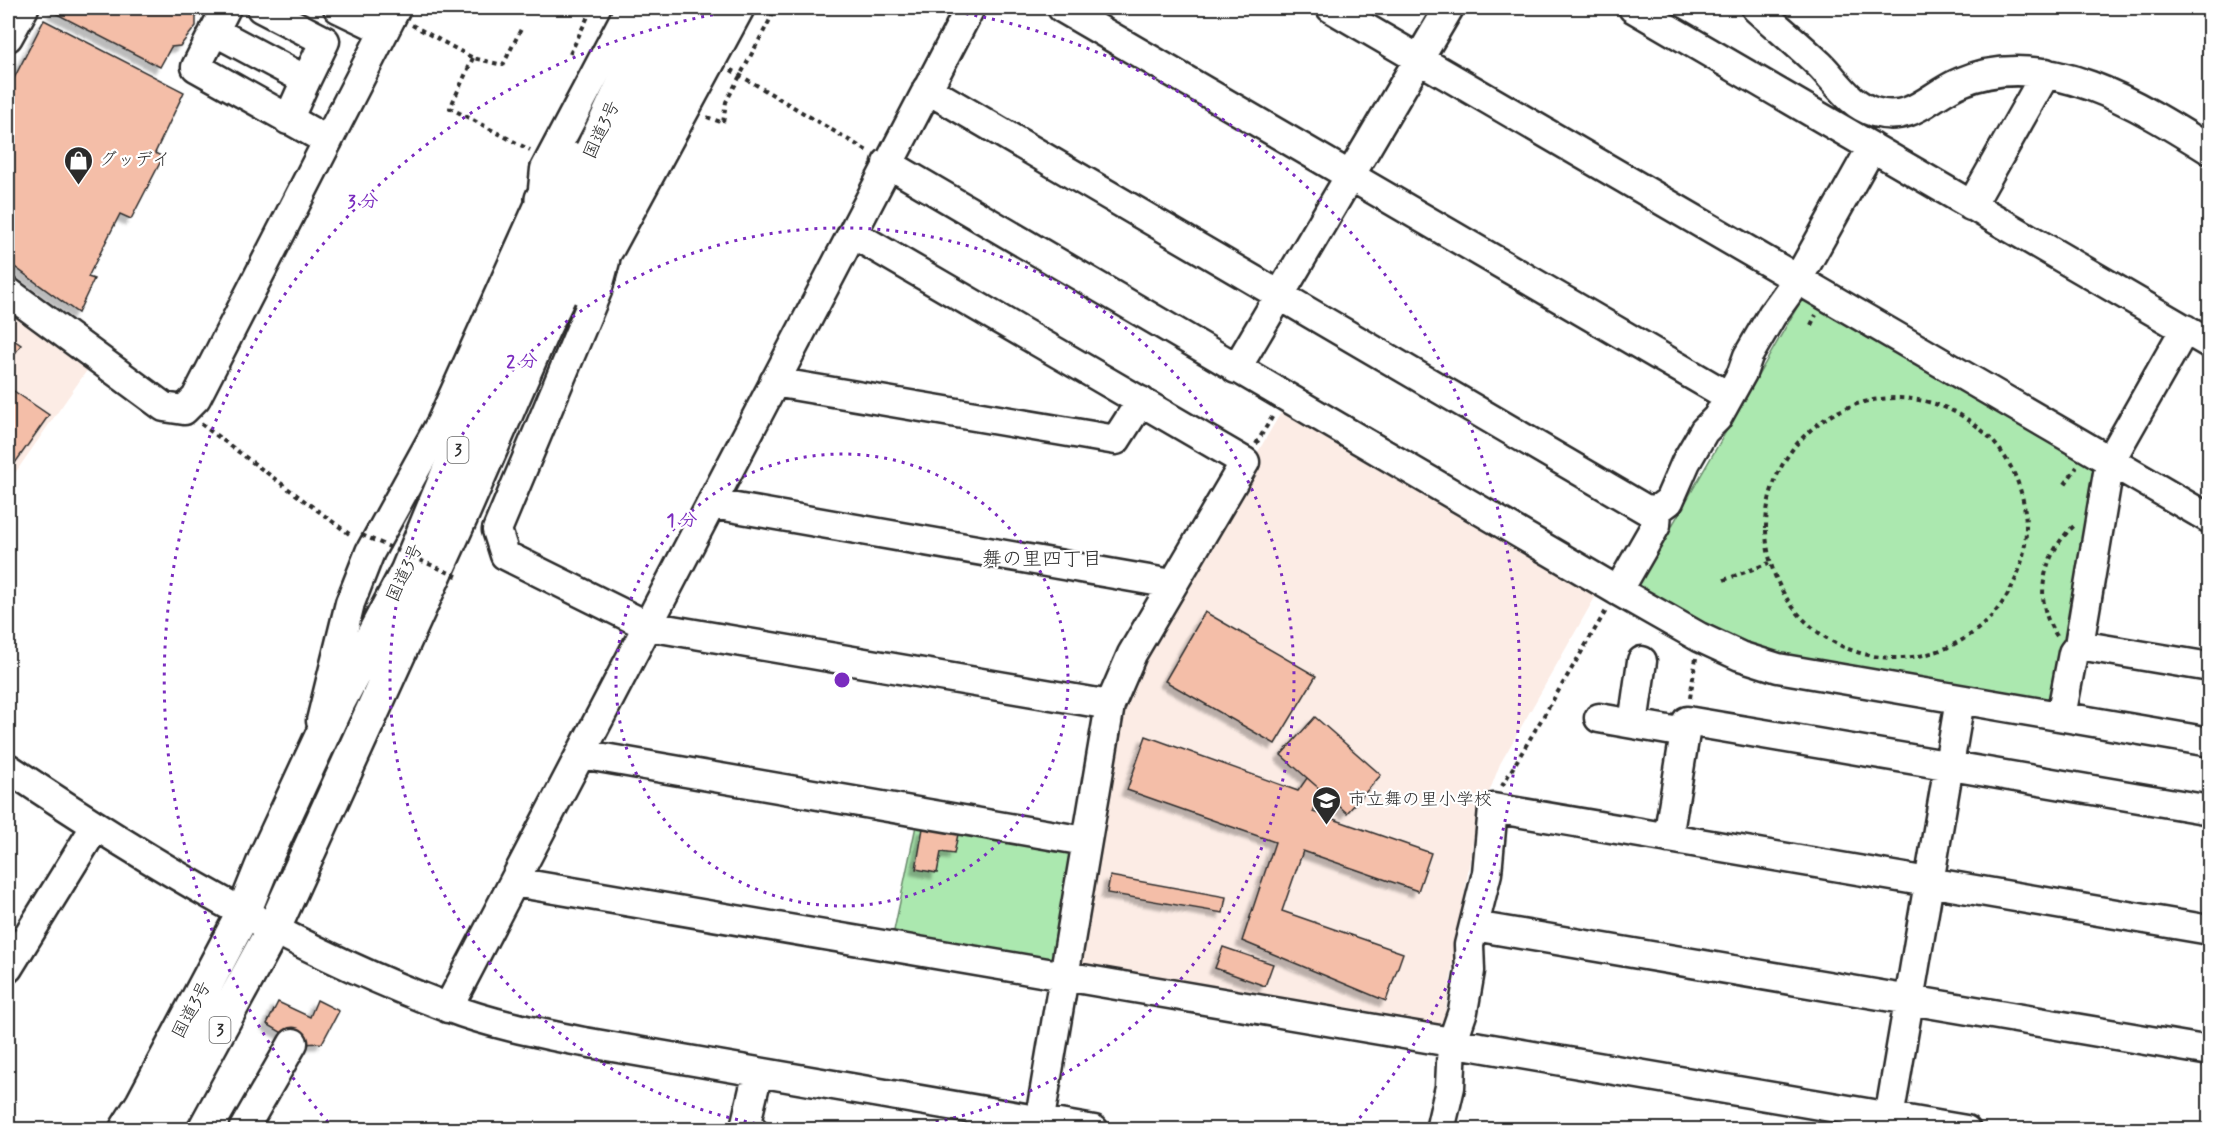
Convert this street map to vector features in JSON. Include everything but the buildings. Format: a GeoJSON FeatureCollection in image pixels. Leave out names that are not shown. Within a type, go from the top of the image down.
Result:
{"type":"FeatureCollection","features":[{"type":"Feature","properties":{"kind":"highway","name":"国道3号"},"geometry":{"type":"LineString","coordinates":[[126,1130],[143,1103],[243,914],[334,710],[407,572],[472,416],[598,139],[663,8]]}},
{"type":"Feature","properties":{"kind":"highway","name":"国道3号"},"geometry":{"type":"LineString","coordinates":[[164,1130],[273,930],[463,512],[542,331],[652,100],[700,8]]}},
{"type":"Feature","properties":{"kind":"highway"},"geometry":{"type":"LineString","coordinates":[[542,331],[574,301],[609,245],[737,8]]}},
{"type":"Feature","properties":{"kind":"highway"},"geometry":{"type":"LineString","coordinates":[[542,199],[598,139]]}},
{"type":"Feature","properties":{"kind":"street"},"geometry":{"type":"LineString","coordinates":[[8,37],[24,8]]}},
{"type":"Feature","properties":{"kind":"street"},"geometry":{"type":"LineString","coordinates":[[261,8],[325,41],[288,120]]}},
{"type":"Feature","properties":{"kind":"street"},"geometry":{"type":"LineString","coordinates":[[8,292],[164,407],[184,410],[196,398],[391,17],[338,8]]}},
{"type":"Feature","properties":{"kind":"street"},"geometry":{"type":"LineString","coordinates":[[312,758],[350,603],[369,552],[441,423],[542,199],[545,169],[630,8]]}},
{"type":"Feature","properties":{"kind":"street"},"geometry":{"type":"LineString","coordinates":[[448,1008],[713,504],[774,382],[853,234],[887,163],[970,8]]}},
{"type":"Feature","properties":{"kind":"street"},"geometry":{"type":"LineString","coordinates":[[1062,8],[1728,396]]}},
{"type":"Feature","properties":{"kind":"street"},"geometry":{"type":"LineString","coordinates":[[1331,8],[2210,519]]}},
{"type":"Feature","properties":{"kind":"street"},"geometry":{"type":"LineString","coordinates":[[1236,369],[1449,8]]}},
{"type":"Feature","properties":{"kind":"street"},"geometry":{"type":"LineString","coordinates":[[1633,8],[2210,344]]}},
{"type":"Feature","properties":{"kind":"street"},"geometry":{"type":"LineString","coordinates":[[1756,8],[1821,66],[1851,100],[1874,112],[1912,113],[1961,82],[1989,74],[2026,70],[2046,73],[2107,93],[2145,109],[2210,150]]}},
{"type":"Feature","properties":{"kind":"street"},"geometry":{"type":"LineString","coordinates":[[306,80],[220,19],[196,67],[328,141]]}},
{"type":"Feature","properties":{"kind":"street"},"geometry":{"type":"LineString","coordinates":[[1971,206],[2046,73]]}},
{"type":"Feature","properties":{"kind":"street"},"geometry":{"type":"LineString","coordinates":[[927,89],[1645,509],[1657,510],[1669,501],[1686,462],[1704,432],[1717,418],[1772,315],[1798,279],[1872,147]]}},
{"type":"Feature","properties":{"kind":"street"},"geometry":{"type":"LineString","coordinates":[[887,163],[1618,591],[1699,637],[1740,656],[1778,668],[2210,742]]}},
{"type":"Feature","properties":{"kind":"street"},"geometry":{"type":"LineString","coordinates":[[853,234],[1245,462],[1132,654],[1110,705],[1085,841],[1039,1125]]}},
{"type":"Feature","properties":{"kind":"street"},"geometry":{"type":"LineString","coordinates":[[609,245],[597,291],[496,530],[505,555],[648,626],[1110,705]]}},
{"type":"Feature","properties":{"kind":"street"},"geometry":{"type":"LineString","coordinates":[[2061,716],[2073,653],[2079,645],[2110,461],[2185,329]]}},
{"type":"Feature","properties":{"kind":"street"},"geometry":{"type":"LineString","coordinates":[[774,382],[1116,440],[1141,401]]}},
{"type":"Feature","properties":{"kind":"street"},"geometry":{"type":"LineString","coordinates":[[713,504],[1172,584]]}},
{"type":"Feature","properties":{"kind":"street"},"geometry":{"type":"LineString","coordinates":[[1618,591],[1656,525],[1657,510]]}},
{"type":"Feature","properties":{"kind":"street"},"geometry":{"type":"LineString","coordinates":[[2079,645],[2210,667]]}},
{"type":"Feature","properties":{"kind":"street"},"geometry":{"type":"LineString","coordinates":[[1633,724],[1642,661]]}},
{"type":"Feature","properties":{"kind":"street"},"geometry":{"type":"LineString","coordinates":[[1888,1123],[1947,765],[1960,700]]}},
{"type":"Feature","properties":{"kind":"street"},"geometry":{"type":"LineString","coordinates":[[1599,718],[1633,724],[1686,727],[1947,765],[2210,810]]}},
{"type":"Feature","properties":{"kind":"street"},"geometry":{"type":"LineString","coordinates":[[1668,838],[1686,727]]}},
{"type":"Feature","properties":{"kind":"street"},"geometry":{"type":"LineString","coordinates":[[581,754],[1085,841]]}},
{"type":"Feature","properties":{"kind":"street"},"geometry":{"type":"LineString","coordinates":[[8,768],[95,827],[243,914],[273,930],[448,1008],[562,1038],[1039,1125],[1094,1130]]}},
{"type":"Feature","properties":{"kind":"street"},"geometry":{"type":"LineString","coordinates":[[1440,1130],[1450,1087],[1452,1043],[1463,1011],[1474,926],[1487,873],[1493,808],[2210,930]]}},
{"type":"Feature","properties":{"kind":"street"},"geometry":{"type":"LineString","coordinates":[[11,955],[95,827]]}},
{"type":"Feature","properties":{"kind":"street"},"geometry":{"type":"LineString","coordinates":[[514,882],[1452,1043],[1888,1123],[1966,1130]]}},
{"type":"Feature","properties":{"kind":"street"},"geometry":{"type":"LineString","coordinates":[[1474,926],[2210,1051]]}},
{"type":"Feature","properties":{"kind":"street"},"geometry":{"type":"LineString","coordinates":[[243,1130],[292,1042]]}},
{"type":"Feature","properties":{"kind":"street"},"geometry":{"type":"LineString","coordinates":[[753,1130],[746,1123],[758,1072]]}},
{"type":"Feature","properties":{"kind":"path"},"geometry":{"type":"LineString","coordinates":[[570,54],[592,8]]}},
{"type":"Feature","properties":{"kind":"path"},"geometry":{"type":"LineString","coordinates":[[700,114],[723,123],[726,102],[773,15],[763,8]]}},
{"type":"Feature","properties":{"kind":"path"},"geometry":{"type":"LineString","coordinates":[[391,17],[473,58],[503,65],[522,27]]}},
{"type":"Feature","properties":{"kind":"path"},"geometry":{"type":"LineString","coordinates":[[473,58],[450,108],[536,153]]}},
{"type":"Feature","properties":{"kind":"path"},"geometry":{"type":"LineString","coordinates":[[730,70],[887,163]]}},
{"type":"Feature","properties":{"kind":"path"},"geometry":{"type":"LineString","coordinates":[[1245,462],[1286,395]]}},
{"type":"Feature","properties":{"kind":"path"},"geometry":{"type":"LineString","coordinates":[[1884,398],[1904,398],[1944,406],[1983,428],[2016,476],[2024,501],[2026,532],[2024,551],[2012,586],[1996,610],[1978,629],[1939,650],[1923,655],[1886,657],[1840,647],[1806,623],[1794,609],[1779,586],[1769,563],[1765,535],[1766,514],[1777,472],[1791,449],[1805,434],[1831,414],[1850,405],[1884,398]]}},
{"type":"Feature","properties":{"kind":"path"},"geometry":{"type":"LineString","coordinates":[[184,410],[352,536]]}},
{"type":"Feature","properties":{"kind":"path"},"geometry":{"type":"LineString","coordinates":[[2079,645],[2066,644],[2053,631],[2043,606],[2043,579],[2051,555],[2064,535],[2079,522],[2100,517]]}},
{"type":"Feature","properties":{"kind":"path"},"geometry":{"type":"LineString","coordinates":[[362,535],[459,577]]}},
{"type":"Feature","properties":{"kind":"path"},"geometry":{"type":"LineString","coordinates":[[1724,580],[1769,563]]}},
{"type":"Feature","properties":{"kind":"path"},"geometry":{"type":"LineString","coordinates":[[1493,808],[1504,781],[1618,591]]}},
{"type":"Feature","properties":{"kind":"path"},"geometry":{"type":"LineString","coordinates":[[1686,727],[1699,637]]}},
{"type":"Feature","properties":{"kind":"shaded area"},"geometry":{"type":"Polygon","coordinates":[[[8,306],[90,366],[8,483],[8,306]]]}},
{"type":"Feature","properties":{"kind":"shaded area"},"geometry":{"type":"Polygon","coordinates":[[[1283,409],[1598,592],[1500,764],[1475,829],[1443,1027],[1079,971],[1115,721],[1184,579],[1283,409]]]}},
{"type":"Feature","properties":{"kind":"green space"},"geometry":{"type":"Polygon","coordinates":[[[1803,297],[2098,465],[2071,642],[2049,711],[1821,666],[1741,645],[1638,585],[1803,297]]]}},
{"type":"Feature","properties":{"kind":"green space"},"geometry":{"type":"Polygon","coordinates":[[[917,821],[1075,853],[1056,961],[892,940],[917,821]]]}},
{"type":"Feature","properties":{"kind":"place","name":"グッデイ"},"geometry":{"type":"Point","coordinates":[78,186]}},
{"type":"Feature","properties":{"kind":"place","name":"市立舞の里小学校"},"geometry":{"type":"Point","coordinates":[1327,826]}},
{"type":"Feature","properties":{"kind":"district","name":"舞の里四丁目"},"geometry":{"type":"Point","coordinates":[1042,559]}}]}
